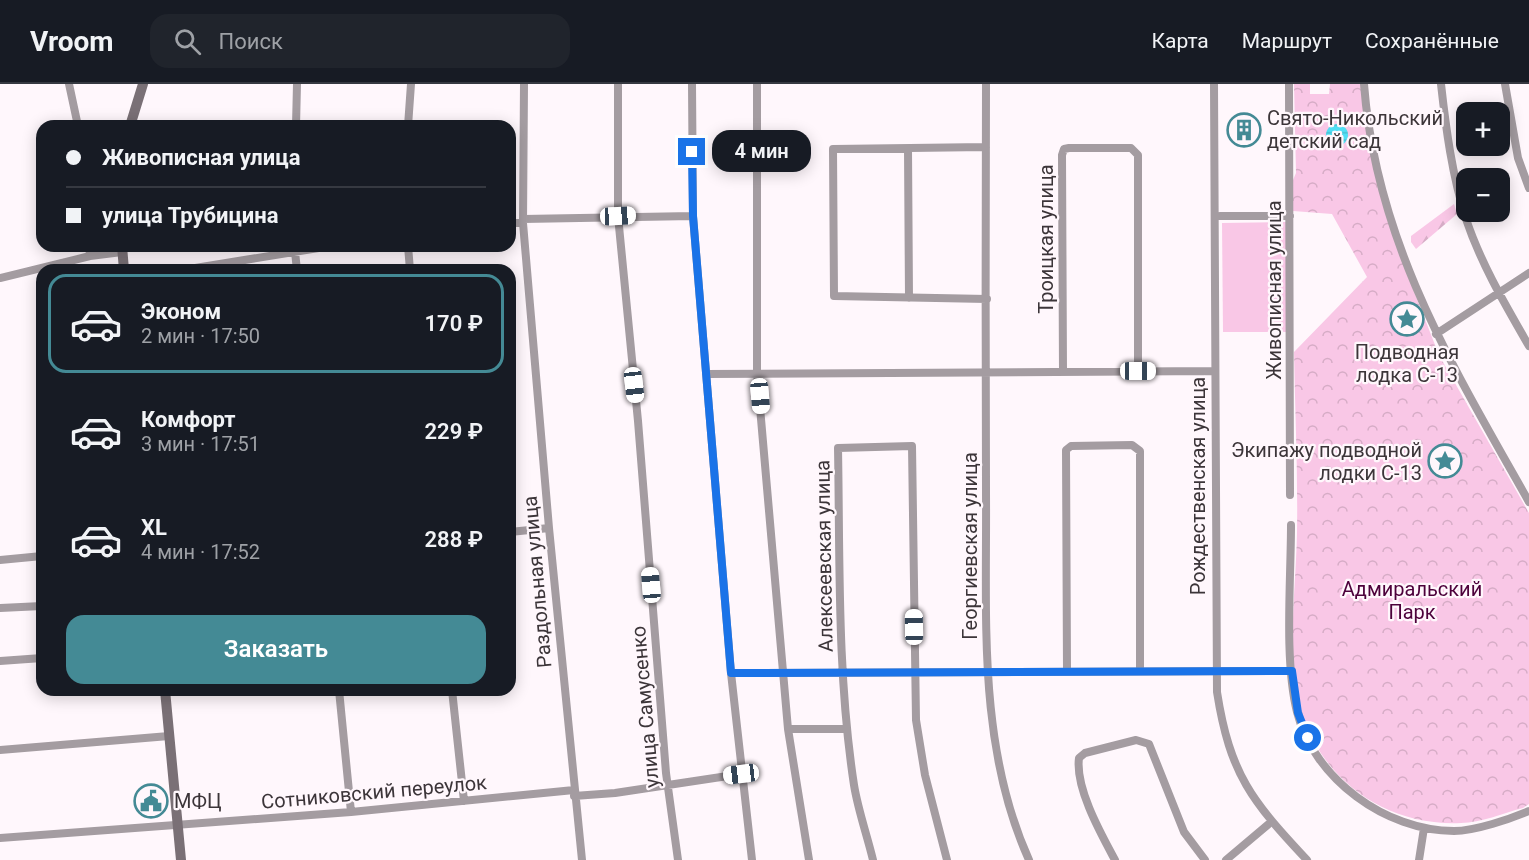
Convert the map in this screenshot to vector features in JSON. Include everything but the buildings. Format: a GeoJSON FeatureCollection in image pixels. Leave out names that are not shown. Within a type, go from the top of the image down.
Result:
{"type":"FeatureCollection","features":[{"type":"Feature","properties":{"kind":"main road"},"geometry":{"type":"LineString","coordinates":[[132,120],[143,84]]}},
{"type":"Feature","properties":{"kind":"main road"},"geometry":{"type":"LineString","coordinates":[[166,696],[181,860]]}},
{"type":"Feature","properties":{"kind":"street"},"geometry":{"type":"LineString","coordinates":[[69,84],[77,120]]}},
{"type":"Feature","properties":{"kind":"street"},"geometry":{"type":"LineString","coordinates":[[296,120],[297,84]]}},
{"type":"Feature","properties":{"kind":"street"},"geometry":{"type":"LineString","coordinates":[[408,120],[411,84]]}},
{"type":"Feature","properties":{"kind":"street","name":"Раздольная улица"},"geometry":{"type":"LineString","coordinates":[[524,84],[523,221],[549,528],[582,860]]}},
{"type":"Feature","properties":{"kind":"street","name":"улица Самусенко"},"geometry":{"type":"LineString","coordinates":[[618,84],[618,216],[638,421],[668,784],[678,860]]}},
{"type":"Feature","properties":{"kind":"street"},"geometry":{"type":"LineString","coordinates":[[692,84],[693,216],[705,374],[731,673],[752,860]]}},
{"type":"Feature","properties":{"kind":"street"},"geometry":{"type":"LineString","coordinates":[[757,84],[758,373],[788,729],[808,860]]}},
{"type":"Feature","properties":{"kind":"street","name":"Георгиевская улица"},"geometry":{"type":"LineString","coordinates":[[986,84],[988,673],[999,772],[1012,817],[1029,860]]}},
{"type":"Feature","properties":{"kind":"street","name":"Рождественская улица"},"geometry":{"type":"LineString","coordinates":[[1214,84],[1215,671],[1221,720],[1238,773],[1252,798],[1271,822],[1307,860]]}},
{"type":"Feature","properties":{"kind":"street","name":"Живописная улица"},"geometry":{"type":"LineString","coordinates":[[1288,84],[1290,495]]}},
{"type":"Feature","properties":{"kind":"street"},"geometry":{"type":"LineString","coordinates":[[1364,84],[1380,184],[1401,257],[1436,334],[1529,502]]}},
{"type":"Feature","properties":{"kind":"street"},"geometry":{"type":"LineString","coordinates":[[1441,84],[1448,143],[1467,220],[1499,294],[1529,346]]}},
{"type":"Feature","properties":{"kind":"street"},"geometry":{"type":"LineString","coordinates":[[1505,84],[1518,158],[1529,189]]}},
{"type":"Feature","properties":{"kind":"street"},"geometry":{"type":"LineString","coordinates":[[986,147],[833,149],[834,296],[987,299]]}},
{"type":"Feature","properties":{"kind":"street","name":"Троицкая улица"},"geometry":{"type":"LineString","coordinates":[[1063,371],[1062,155],[1064,149],[1069,148],[1131,148],[1138,155],[1138,371]]}},
{"type":"Feature","properties":{"kind":"street"},"geometry":{"type":"LineString","coordinates":[[908,149],[909,298]]}},
{"type":"Feature","properties":{"kind":"street"},"geometry":{"type":"LineString","coordinates":[[516,222],[618,216],[693,216]]}},
{"type":"Feature","properties":{"kind":"street"},"geometry":{"type":"LineString","coordinates":[[1220,216],[1290,216]]}},
{"type":"Feature","properties":{"kind":"street"},"geometry":{"type":"LineString","coordinates":[[89,252],[90,256]]}},
{"type":"Feature","properties":{"kind":"street"},"geometry":{"type":"LineString","coordinates":[[57,264],[108,252]]}},
{"type":"Feature","properties":{"kind":"street"},"geometry":{"type":"LineString","coordinates":[[237,264],[290,252]]}},
{"type":"Feature","properties":{"kind":"street"},"geometry":{"type":"LineString","coordinates":[[0,278],[36,269]]}},
{"type":"Feature","properties":{"kind":"street"},"geometry":{"type":"LineString","coordinates":[[1436,334],[1529,273]]}},
{"type":"Feature","properties":{"kind":"street"},"geometry":{"type":"LineString","coordinates":[[705,374],[1215,371]]}},
{"type":"Feature","properties":{"kind":"street"},"geometry":{"type":"LineString","coordinates":[[1067,671],[1066,450],[1071,446],[1132,445],[1140,451],[1140,672]]}},
{"type":"Feature","properties":{"kind":"street","name":"Алексеевская улица"},"geometry":{"type":"LineString","coordinates":[[842,674],[838,448],[912,446],[915,672]]}},
{"type":"Feature","properties":{"kind":"street"},"geometry":{"type":"LineString","coordinates":[[1291,525],[1292,671],[1298,713],[1322,762],[1346,789],[1371,806],[1424,828],[1456,831],[1529,811]]}},
{"type":"Feature","properties":{"kind":"street"},"geometry":{"type":"LineString","coordinates":[[516,531],[549,528]]}},
{"type":"Feature","properties":{"kind":"street"},"geometry":{"type":"LineString","coordinates":[[0,560],[36,556]]}},
{"type":"Feature","properties":{"kind":"street"},"geometry":{"type":"LineString","coordinates":[[0,608],[36,606]]}},
{"type":"Feature","properties":{"kind":"street"},"geometry":{"type":"LineString","coordinates":[[0,661],[36,658]]}},
{"type":"Feature","properties":{"kind":"street","name":"Алексеевская улица"},"geometry":{"type":"LineString","coordinates":[[731,673],[1292,671]]}},
{"type":"Feature","properties":{"kind":"street"},"geometry":{"type":"LineString","coordinates":[[915,672],[916,720],[925,776],[947,860]]}},
{"type":"Feature","properties":{"kind":"street"},"geometry":{"type":"LineString","coordinates":[[842,674],[846,729],[855,788],[873,860]]}},
{"type":"Feature","properties":{"kind":"street"},"geometry":{"type":"LineString","coordinates":[[340,696],[351,812]]}},
{"type":"Feature","properties":{"kind":"street"},"geometry":{"type":"LineString","coordinates":[[453,696],[464,801]]}},
{"type":"Feature","properties":{"kind":"street"},"geometry":{"type":"LineString","coordinates":[[788,729],[846,729]]}},
{"type":"Feature","properties":{"kind":"street"},"geometry":{"type":"LineString","coordinates":[[0,750],[169,736]]}},
{"type":"Feature","properties":{"kind":"street"},"geometry":{"type":"LineString","coordinates":[[1115,860],[1089,807],[1078,767],[1079,758],[1085,753],[1143,740],[1149,744],[1184,832],[1205,860]]}},
{"type":"Feature","properties":{"kind":"street","name":"Сотниковский переулок"},"geometry":{"type":"LineString","coordinates":[[0,838],[178,826],[464,801],[574,793],[615,793],[741,774]]}},
{"type":"Feature","properties":{"kind":"street"},"geometry":{"type":"LineString","coordinates":[[1226,860],[1271,822]]}},
{"type":"Feature","properties":{"kind":"street"},"geometry":{"type":"LineString","coordinates":[[1419,860],[1424,828]]}},
{"type":"Feature","properties":{"kind":"green space","name":"Адмиральский Парк"},"geometry":{"type":"Polygon","coordinates":[[[1294,84],[1310,84],[1310,94],[1329,94],[1330,84],[1361,84],[1397,248],[1439,355],[1529,513],[1529,804],[1484,820],[1469,823],[1429,821],[1398,814],[1371,801],[1347,783],[1326,761],[1311,735],[1300,706],[1294,674],[1293,639],[1297,510],[1294,352],[1367,277],[1332,214],[1293,211],[1293,180],[1296,173],[1294,84]]]}},
{"type":"Feature","properties":{"kind":"green space"},"geometry":{"type":"Polygon","coordinates":[[[1454,204],[1456,215],[1416,249],[1411,242],[1411,236],[1454,204]]]}},
{"type":"Feature","properties":{"kind":"green space"},"geometry":{"type":"Polygon","coordinates":[[[1286,222],[1286,332],[1223,332],[1222,223],[1286,222]]]}},
{"type":"Feature","properties":{"kind":"water"},"geometry":{"type":"Polygon","coordinates":[[[1337,124],[1345,127],[1348,135],[1345,143],[1337,146],[1329,143],[1326,135],[1329,127],[1337,124]]]}},
{"type":"Feature","properties":{"kind":"place","name":"Свято-Никольский детский сад"},"geometry":{"type":"Point","coordinates":[1244,130]}},
{"type":"Feature","properties":{"kind":"place","name":"Подводная лодка С-13"},"geometry":{"type":"Point","coordinates":[1407,319]}},
{"type":"Feature","properties":{"kind":"place","name":"Экипажу подводной лодки С-13"},"geometry":{"type":"Point","coordinates":[1445,461]}},
{"type":"Feature","properties":{"kind":"place","name":"МФЦ"},"geometry":{"type":"Point","coordinates":[151,801]}},
{"type":"Feature","properties":{"kind":"route"},"geometry":{"type":"LineString","coordinates":[[692,152],[693,216],[731,673],[1292,671],[1298,713],[1308,738]]}}]}
